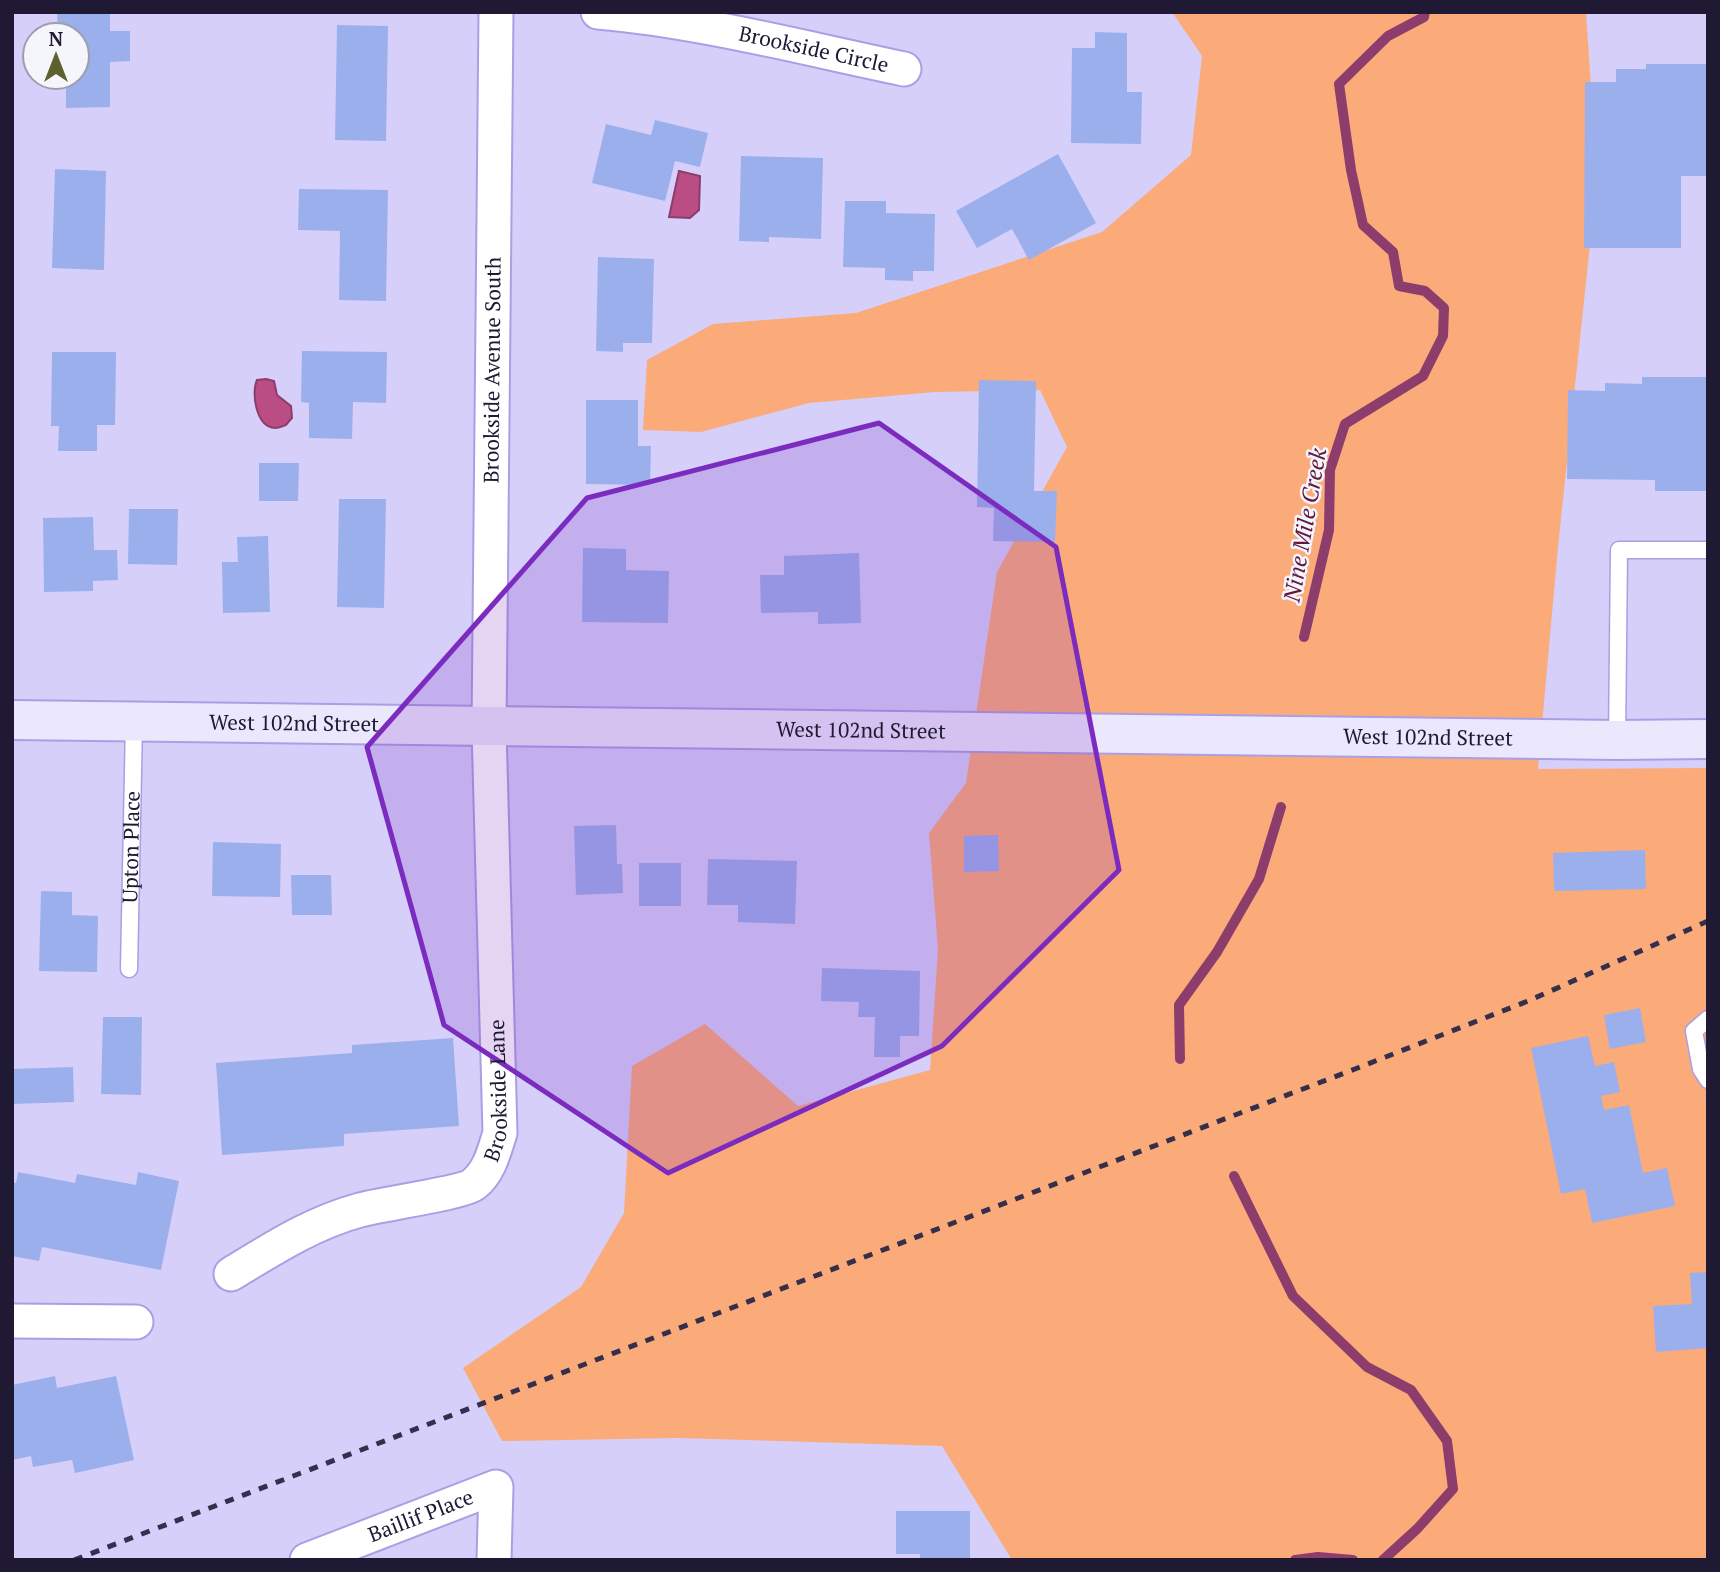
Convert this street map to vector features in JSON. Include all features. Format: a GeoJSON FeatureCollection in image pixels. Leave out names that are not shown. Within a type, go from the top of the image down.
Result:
{"type":"FeatureCollection","features":[{"type":"Feature","properties":{"kind":"street","name":"Brookside Avenue South"},"geometry":{"type":"LineString","coordinates":[[489,728],[496,12]]}},
{"type":"Feature","properties":{"kind":"street","name":"Brookside Circle"},"geometry":{"type":"LineString","coordinates":[[598,12],[687,24],[904,69]]}},
{"type":"Feature","properties":{"kind":"street","name":"West 102nd Street"},"geometry":{"type":"LineString","coordinates":[[12,720],[489,728],[1708,739]]}},
{"type":"Feature","properties":{"kind":"street","name":"Brookside Lane"},"geometry":{"type":"LineString","coordinates":[[231,1274],[318,1224],[359,1210],[473,1186],[490,1166],[500,1133],[489,728]]}},
{"type":"Feature","properties":{"kind":"street"},"geometry":{"type":"LineString","coordinates":[[12,1321],[136,1322]]}},
{"type":"Feature","properties":{"kind":"street","name":"Baillif Place"},"geometry":{"type":"LineString","coordinates":[[307,1560],[496,1487],[494,1560]]}},
{"type":"Feature","properties":{"kind":"lane"},"geometry":{"type":"LineString","coordinates":[[1617,740],[1619,550],[1708,550]]}},
{"type":"Feature","properties":{"kind":"lane","name":"Upton Place"},"geometry":{"type":"LineString","coordinates":[[129,969],[134,723]]}},
{"type":"Feature","properties":{"kind":"lane"},"geometry":{"type":"LineString","coordinates":[[1708,1019],[1694,1031],[1701,1069],[1708,1080]]}},
{"type":"Feature","properties":{"kind":"highlighted area"},"geometry":{"type":"Polygon","coordinates":[[[879,423],[1056,547],[1119,870],[942,1046],[668,1173],[444,1025],[367,747],[587,498],[879,423]]]}},
{"type":"Feature","properties":{"kind":"shaded area"},"geometry":{"type":"Polygon","coordinates":[[[1172,12],[1586,12],[1597,178],[1558,547],[1538,769],[1708,768],[1708,1560],[1012,1560],[942,1446],[678,1438],[502,1441],[463,1368],[581,1287],[624,1213],[632,1066],[705,1024],[798,1106],[930,1070],[938,949],[929,833],[966,783],[997,572],[1067,447],[1040,390],[935,392],[809,403],[701,432],[643,430],[647,360],[713,324],[856,313],[1102,232],[1191,155],[1202,56],[1172,12]]]}},
{"type":"Feature","properties":{"kind":"shaded area"},"geometry":{"type":"Polygon","coordinates":[[[679,171],[700,176],[699,210],[690,218],[669,217],[679,171]]]}},
{"type":"Feature","properties":{"kind":"shaded area"},"geometry":{"type":"Polygon","coordinates":[[[257,380],[274,381],[277,395],[291,406],[292,418],[286,425],[276,428],[269,426],[259,416],[255,386],[257,380]]]}},
{"type":"Feature","properties":{"kind":"building"},"geometry":{"type":"Polygon","coordinates":[[[57,12],[110,12],[110,31],[130,31],[130,61],[110,62],[110,107],[66,108],[66,91],[91,91],[91,21],[57,21],[57,12]]]}},
{"type":"Feature","properties":{"kind":"building"},"geometry":{"type":"Polygon","coordinates":[[[337,25],[388,26],[386,141],[335,140],[337,25]]]}},
{"type":"Feature","properties":{"kind":"building"},"geometry":{"type":"Polygon","coordinates":[[[1095,32],[1127,33],[1127,92],[1142,92],[1141,144],[1071,143],[1072,48],[1095,48],[1095,32]]]}},
{"type":"Feature","properties":{"kind":"building"},"geometry":{"type":"Polygon","coordinates":[[[1646,64],[1708,64],[1708,176],[1681,176],[1681,248],[1584,248],[1585,82],[1616,82],[1616,69],[1646,69],[1646,64]]]}},
{"type":"Feature","properties":{"kind":"building"},"geometry":{"type":"Polygon","coordinates":[[[655,120],[708,133],[700,167],[675,161],[665,201],[592,183],[606,124],[651,135],[655,120]]]}},
{"type":"Feature","properties":{"kind":"building"},"geometry":{"type":"Polygon","coordinates":[[[1058,154],[1096,223],[1029,260],[1012,229],[977,248],[956,211],[1058,154]]]}},
{"type":"Feature","properties":{"kind":"building"},"geometry":{"type":"Polygon","coordinates":[[[741,156],[823,158],[821,239],[769,237],[769,242],[739,241],[741,156]]]}},
{"type":"Feature","properties":{"kind":"building"},"geometry":{"type":"Polygon","coordinates":[[[55,169],[106,171],[104,270],[52,268],[55,169]]]}},
{"type":"Feature","properties":{"kind":"building"},"geometry":{"type":"Polygon","coordinates":[[[299,189],[388,190],[386,301],[339,300],[340,231],[298,230],[299,189]]]}},
{"type":"Feature","properties":{"kind":"building"},"geometry":{"type":"Polygon","coordinates":[[[845,201],[886,201],[886,213],[935,214],[934,271],[913,271],[913,281],[885,280],[885,268],[843,267],[845,201]]]}},
{"type":"Feature","properties":{"kind":"building"},"geometry":{"type":"Polygon","coordinates":[[[598,257],[654,259],[652,343],[623,343],[623,352],[596,351],[598,257]]]}},
{"type":"Feature","properties":{"kind":"building"},"geometry":{"type":"Polygon","coordinates":[[[302,351],[387,352],[386,403],[353,402],[352,439],[309,438],[309,403],[301,402],[302,351]]]}},
{"type":"Feature","properties":{"kind":"building"},"geometry":{"type":"Polygon","coordinates":[[[52,352],[116,352],[115,425],[97,425],[97,451],[58,451],[59,426],[51,426],[52,352]]]}},
{"type":"Feature","properties":{"kind":"building"},"geometry":{"type":"Polygon","coordinates":[[[1642,377],[1708,377],[1708,491],[1655,491],[1655,480],[1567,479],[1568,390],[1605,391],[1605,383],[1642,384],[1642,377]]]}},
{"type":"Feature","properties":{"kind":"building"},"geometry":{"type":"Polygon","coordinates":[[[979,380],[1036,381],[1034,491],[1057,491],[1055,542],[993,541],[994,508],[977,507],[979,380]]]}},
{"type":"Feature","properties":{"kind":"building"},"geometry":{"type":"Polygon","coordinates":[[[586,400],[638,400],[638,446],[651,446],[650,485],[586,484],[586,400]]]}},
{"type":"Feature","properties":{"kind":"building"},"geometry":{"type":"Polygon","coordinates":[[[259,463],[299,463],[298,501],[259,501],[259,463]]]}},
{"type":"Feature","properties":{"kind":"building"},"geometry":{"type":"Polygon","coordinates":[[[339,499],[386,499],[384,608],[337,607],[339,499]]]}},
{"type":"Feature","properties":{"kind":"building"},"geometry":{"type":"Polygon","coordinates":[[[129,509],[178,509],[177,565],[128,564],[129,509]]]}},
{"type":"Feature","properties":{"kind":"building"},"geometry":{"type":"Polygon","coordinates":[[[93,517],[94,550],[117,550],[118,580],[93,581],[93,591],[44,592],[43,518],[93,517]]]}},
{"type":"Feature","properties":{"kind":"building"},"geometry":{"type":"Polygon","coordinates":[[[268,536],[270,612],[223,613],[222,562],[238,562],[237,537],[268,536]]]}},
{"type":"Feature","properties":{"kind":"building"},"geometry":{"type":"Polygon","coordinates":[[[583,548],[626,549],[626,570],[669,571],[668,623],[582,622],[583,548]]]}},
{"type":"Feature","properties":{"kind":"building"},"geometry":{"type":"Polygon","coordinates":[[[859,553],[861,623],[818,624],[818,612],[761,613],[760,575],[784,575],[784,556],[859,553]]]}},
{"type":"Feature","properties":{"kind":"building"},"geometry":{"type":"Polygon","coordinates":[[[616,825],[617,864],[622,864],[623,893],[576,895],[574,826],[616,825]]]}},
{"type":"Feature","properties":{"kind":"building"},"geometry":{"type":"Polygon","coordinates":[[[998,835],[999,871],[964,872],[964,836],[998,835]]]}},
{"type":"Feature","properties":{"kind":"building"},"geometry":{"type":"Polygon","coordinates":[[[213,842],[281,844],[280,897],[212,896],[213,842]]]}},
{"type":"Feature","properties":{"kind":"building"},"geometry":{"type":"Polygon","coordinates":[[[1645,850],[1646,889],[1554,891],[1553,853],[1645,850]]]}},
{"type":"Feature","properties":{"kind":"building"},"geometry":{"type":"Polygon","coordinates":[[[708,859],[797,861],[795,924],[738,922],[738,905],[707,905],[708,859]]]}},
{"type":"Feature","properties":{"kind":"building"},"geometry":{"type":"Polygon","coordinates":[[[639,863],[681,863],[681,906],[639,906],[639,863]]]}},
{"type":"Feature","properties":{"kind":"building"},"geometry":{"type":"Polygon","coordinates":[[[291,875],[331,875],[332,915],[292,915],[291,875]]]}},
{"type":"Feature","properties":{"kind":"building"},"geometry":{"type":"Polygon","coordinates":[[[41,891],[72,892],[72,915],[98,916],[97,972],[39,971],[41,891]]]}},
{"type":"Feature","properties":{"kind":"building"},"geometry":{"type":"Polygon","coordinates":[[[822,968],[920,971],[919,1036],[900,1036],[900,1057],[874,1057],[875,1017],[858,1017],[859,1002],[821,1001],[822,968]]]}},
{"type":"Feature","properties":{"kind":"building"},"geometry":{"type":"Polygon","coordinates":[[[1640,1008],[1646,1042],[1610,1049],[1604,1015],[1640,1008]]]}},
{"type":"Feature","properties":{"kind":"building"},"geometry":{"type":"Polygon","coordinates":[[[103,1017],[142,1017],[141,1095],[101,1094],[103,1017]]]}},
{"type":"Feature","properties":{"kind":"building"},"geometry":{"type":"Polygon","coordinates":[[[1588,1036],[1595,1066],[1614,1062],[1620,1092],[1601,1096],[1604,1110],[1629,1105],[1643,1173],[1667,1168],[1675,1206],[1592,1223],[1585,1189],[1561,1194],[1531,1048],[1588,1036]]]}},
{"type":"Feature","properties":{"kind":"building"},"geometry":{"type":"Polygon","coordinates":[[[453,1038],[459,1126],[344,1134],[344,1146],[222,1155],[216,1063],[352,1053],[352,1045],[453,1038]]]}},
{"type":"Feature","properties":{"kind":"building"},"geometry":{"type":"Polygon","coordinates":[[[73,1067],[74,1102],[12,1104],[12,1069],[73,1067]]]}},
{"type":"Feature","properties":{"kind":"building"},"geometry":{"type":"Polygon","coordinates":[[[18,1172],[75,1183],[77,1174],[136,1185],[138,1172],[179,1181],[161,1270],[42,1247],[39,1261],[12,1256],[12,1182],[16,1183],[18,1172]]]}},
{"type":"Feature","properties":{"kind":"building"},"geometry":{"type":"Polygon","coordinates":[[[1708,1272],[1708,1348],[1656,1352],[1653,1306],[1692,1304],[1690,1273],[1708,1272]]]}},
{"type":"Feature","properties":{"kind":"building"},"geometry":{"type":"Polygon","coordinates":[[[55,1376],[57,1388],[116,1376],[134,1460],[75,1473],[72,1460],[33,1467],[31,1456],[12,1460],[12,1385],[55,1376]]]}},
{"type":"Feature","properties":{"kind":"building"},"geometry":{"type":"Polygon","coordinates":[[[896,1511],[970,1511],[970,1560],[920,1560],[920,1554],[896,1554],[896,1511]]]}},
{"type":"Feature","properties":{"kind":"waterway","name":"Nine Mile Creek"},"geometry":{"type":"LineString","coordinates":[[1304,637],[1329,530],[1330,470],[1345,424],[1423,376],[1443,336],[1444,308],[1425,291],[1399,286],[1393,252],[1363,225],[1351,170],[1339,84],[1388,36],[1424,17],[1425,12]]}},
{"type":"Feature","properties":{"kind":"waterway","name":"Nine Mile Creek"},"geometry":{"type":"LineString","coordinates":[[1180,1059],[1179,1005],[1217,952],[1259,879],[1281,807]]}},
{"type":"Feature","properties":{"kind":"waterway","name":"Nine Mile Creek"},"geometry":{"type":"LineString","coordinates":[[1234,1176],[1293,1296],[1367,1367],[1411,1390],[1447,1441],[1453,1489],[1417,1529],[1383,1560]]}},
{"type":"Feature","properties":{"kind":"waterway","name":"Nine Mile Creek"},"geometry":{"type":"LineString","coordinates":[[1295,1560],[1318,1557],[1353,1560]]}},
{"type":"Feature","properties":{"kind":"railway"},"geometry":{"type":"LineString","coordinates":[[74,1560],[1355,1069],[1528,1001],[1708,921]]}}]}
